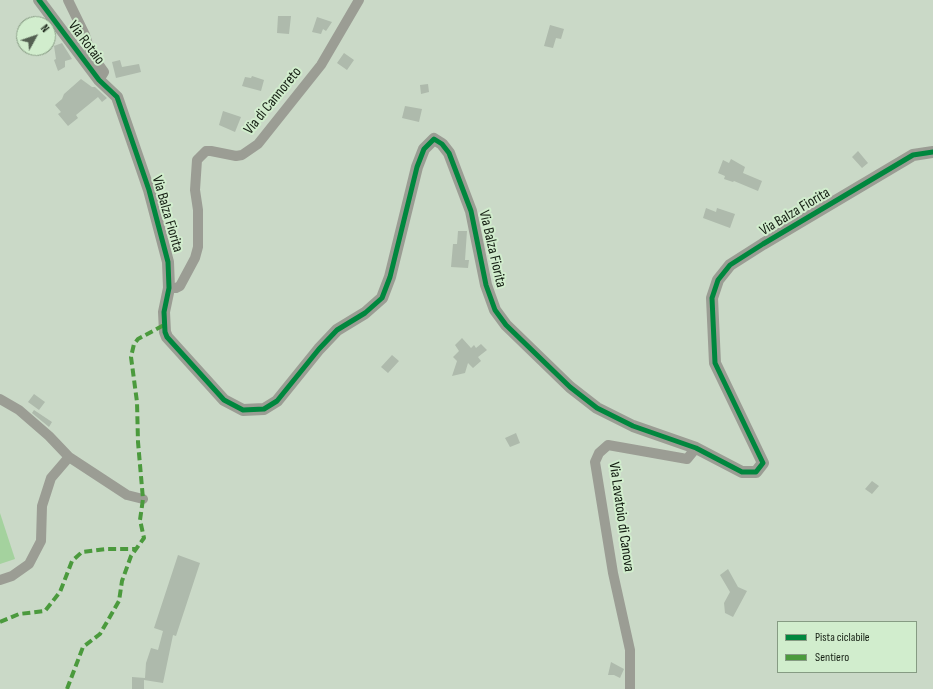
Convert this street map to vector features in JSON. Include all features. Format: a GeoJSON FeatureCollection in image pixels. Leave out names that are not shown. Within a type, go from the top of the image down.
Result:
{"type":"FeatureCollection","features":[{"type":"Feature","properties":{"kind":"street","name":"Via Rotaio"},"geometry":{"type":"LineString","coordinates":[[40,0],[99,80],[104,72],[91,54],[85,35],[68,0]]}},
{"type":"Feature","properties":{"kind":"street","name":"Via di Cannoreto"},"geometry":{"type":"LineString","coordinates":[[169,288],[180,286],[195,258],[198,248],[198,210],[195,190],[197,160],[206,151],[211,150],[236,156],[242,155],[258,144],[321,65],[359,0]]}},
{"type":"Feature","properties":{"kind":"street","name":"Via Balza Fiorita"},"geometry":{"type":"LineString","coordinates":[[99,80],[117,97],[130,133],[164,245],[168,262],[169,288],[164,312],[165,332],[167,337],[224,400],[243,410],[264,409],[277,401],[319,349],[337,330],[365,314],[382,298],[390,277],[417,167],[424,149],[434,139],[442,144],[449,152],[471,211],[486,285],[496,310],[506,325],[570,387],[597,408],[633,426],[696,448],[742,472],[756,472],[763,464],[715,363],[712,298],[718,280],[730,265],[913,155],[933,152]]}},
{"type":"Feature","properties":{"kind":"street"},"geometry":{"type":"LineString","coordinates":[[0,399],[19,410],[50,436],[69,457],[127,495],[143,499]]}},
{"type":"Feature","properties":{"kind":"street","name":"Via Lavatoio di Canova"},"geometry":{"type":"LineString","coordinates":[[630,689],[630,650],[613,573],[595,462],[599,453],[608,445],[687,459],[696,448]]}},
{"type":"Feature","properties":{"kind":"street"},"geometry":{"type":"LineString","coordinates":[[0,580],[12,576],[29,564],[41,541],[42,506],[51,478],[69,457]]}},
{"type":"Feature","properties":{"kind":"green space"},"geometry":{"type":"Polygon","coordinates":[[[0,513],[15,559],[0,564],[0,513]]]}},
{"type":"Feature","properties":{"kind":"building"},"geometry":{"type":"Polygon","coordinates":[[[278,16],[291,16],[289,34],[277,33],[278,16]]]}},
{"type":"Feature","properties":{"kind":"building"},"geometry":{"type":"Polygon","coordinates":[[[317,17],[332,22],[326,31],[323,29],[321,34],[312,32],[317,17]]]}},
{"type":"Feature","properties":{"kind":"building"},"geometry":{"type":"Polygon","coordinates":[[[550,25],[564,29],[561,39],[556,38],[553,48],[544,46],[550,25]]]}},
{"type":"Feature","properties":{"kind":"building"},"geometry":{"type":"Polygon","coordinates":[[[62,43],[72,59],[65,61],[65,67],[58,71],[54,60],[56,59],[56,45],[62,43]]]}},
{"type":"Feature","properties":{"kind":"building"},"geometry":{"type":"Polygon","coordinates":[[[344,53],[354,60],[347,70],[337,63],[344,53]]]}},
{"type":"Feature","properties":{"kind":"building"},"geometry":{"type":"Polygon","coordinates":[[[120,60],[122,67],[139,64],[141,72],[116,78],[112,62],[120,60]]]}},
{"type":"Feature","properties":{"kind":"building"},"geometry":{"type":"Polygon","coordinates":[[[252,76],[264,80],[261,91],[242,86],[245,77],[251,78],[252,76]]]}},
{"type":"Feature","properties":{"kind":"building"},"geometry":{"type":"Polygon","coordinates":[[[81,79],[92,87],[95,87],[107,98],[102,102],[98,97],[76,115],[78,118],[68,126],[58,114],[61,112],[55,105],[62,99],[64,94],[81,79]]]}},
{"type":"Feature","properties":{"kind":"building"},"geometry":{"type":"Polygon","coordinates":[[[428,84],[429,92],[421,94],[420,85],[428,84]]]}},
{"type":"Feature","properties":{"kind":"building"},"geometry":{"type":"Polygon","coordinates":[[[405,106],[422,109],[419,122],[402,118],[405,106]]]}},
{"type":"Feature","properties":{"kind":"building"},"geometry":{"type":"Polygon","coordinates":[[[223,111],[241,117],[235,132],[219,125],[223,111]]]}},
{"type":"Feature","properties":{"kind":"building"},"geometry":{"type":"Polygon","coordinates":[[[858,151],[868,163],[862,168],[852,157],[858,151]]]}},
{"type":"Feature","properties":{"kind":"building"},"geometry":{"type":"Polygon","coordinates":[[[731,159],[745,167],[743,173],[762,181],[758,191],[734,181],[724,179],[725,176],[718,173],[723,160],[729,163],[731,159]]]}},
{"type":"Feature","properties":{"kind":"building"},"geometry":{"type":"Polygon","coordinates":[[[706,208],[716,212],[717,208],[735,214],[730,228],[703,218],[706,208]]]}},
{"type":"Feature","properties":{"kind":"building"},"geometry":{"type":"Polygon","coordinates":[[[458,231],[467,231],[465,260],[469,260],[468,268],[451,267],[453,244],[457,244],[458,231]]]}},
{"type":"Feature","properties":{"kind":"building"},"geometry":{"type":"Polygon","coordinates":[[[462,338],[471,348],[474,345],[476,348],[481,344],[487,350],[478,357],[481,361],[473,368],[468,363],[465,373],[452,376],[457,361],[453,357],[459,351],[455,345],[462,338]]]}},
{"type":"Feature","properties":{"kind":"building"},"geometry":{"type":"Polygon","coordinates":[[[392,355],[399,361],[388,373],[381,367],[392,355]]]}},
{"type":"Feature","properties":{"kind":"building"},"geometry":{"type":"Polygon","coordinates":[[[34,394],[45,402],[39,410],[28,402],[34,394]]]}},
{"type":"Feature","properties":{"kind":"building"},"geometry":{"type":"Polygon","coordinates":[[[34,410],[52,422],[49,427],[32,413],[34,410]]]}},
{"type":"Feature","properties":{"kind":"building"},"geometry":{"type":"Polygon","coordinates":[[[516,433],[520,443],[510,447],[505,438],[516,433]]]}},
{"type":"Feature","properties":{"kind":"building"},"geometry":{"type":"Polygon","coordinates":[[[872,481],[879,486],[872,494],[865,489],[872,481]]]}},
{"type":"Feature","properties":{"kind":"building"},"geometry":{"type":"Polygon","coordinates":[[[178,555],[200,563],[176,636],[173,635],[163,683],[144,680],[144,689],[132,689],[132,677],[145,678],[146,663],[151,648],[158,650],[163,631],[154,628],[178,555]]]}},
{"type":"Feature","properties":{"kind":"building"},"geometry":{"type":"Polygon","coordinates":[[[728,569],[738,587],[747,591],[733,617],[725,613],[724,603],[730,592],[720,575],[728,569]]]}},
{"type":"Feature","properties":{"kind":"building"},"geometry":{"type":"Polygon","coordinates":[[[611,662],[624,669],[620,678],[614,675],[608,675],[611,662]]]}},
{"type":"Feature","properties":{"kind":"marked path"},"geometry":{"type":"LineString","coordinates":[[67,689],[83,647],[100,634],[119,601],[122,581],[131,556],[144,538],[140,520],[143,499],[138,442],[137,402],[131,357],[134,344],[138,339],[164,325]]}},
{"type":"Feature","properties":{"kind":"marked path"},"geometry":{"type":"LineString","coordinates":[[0,622],[19,614],[45,611],[60,592],[72,561],[82,552],[107,549],[137,549]]}},
{"type":"Feature","properties":{"kind":"cycle path"},"geometry":{"type":"LineString","coordinates":[[39,0],[99,80],[117,97],[149,190],[168,262],[169,288],[164,312],[165,332],[167,337],[224,400],[243,410],[264,409],[277,401],[319,349],[337,330],[365,313],[382,298],[390,277],[417,167],[424,149],[434,139],[442,144],[449,153],[471,211],[486,285],[495,310],[506,325],[570,387],[597,408],[633,426],[696,448],[742,472],[756,472],[763,463],[715,363],[712,298],[718,280],[730,265],[763,244],[913,155],[933,152]]}}]}
